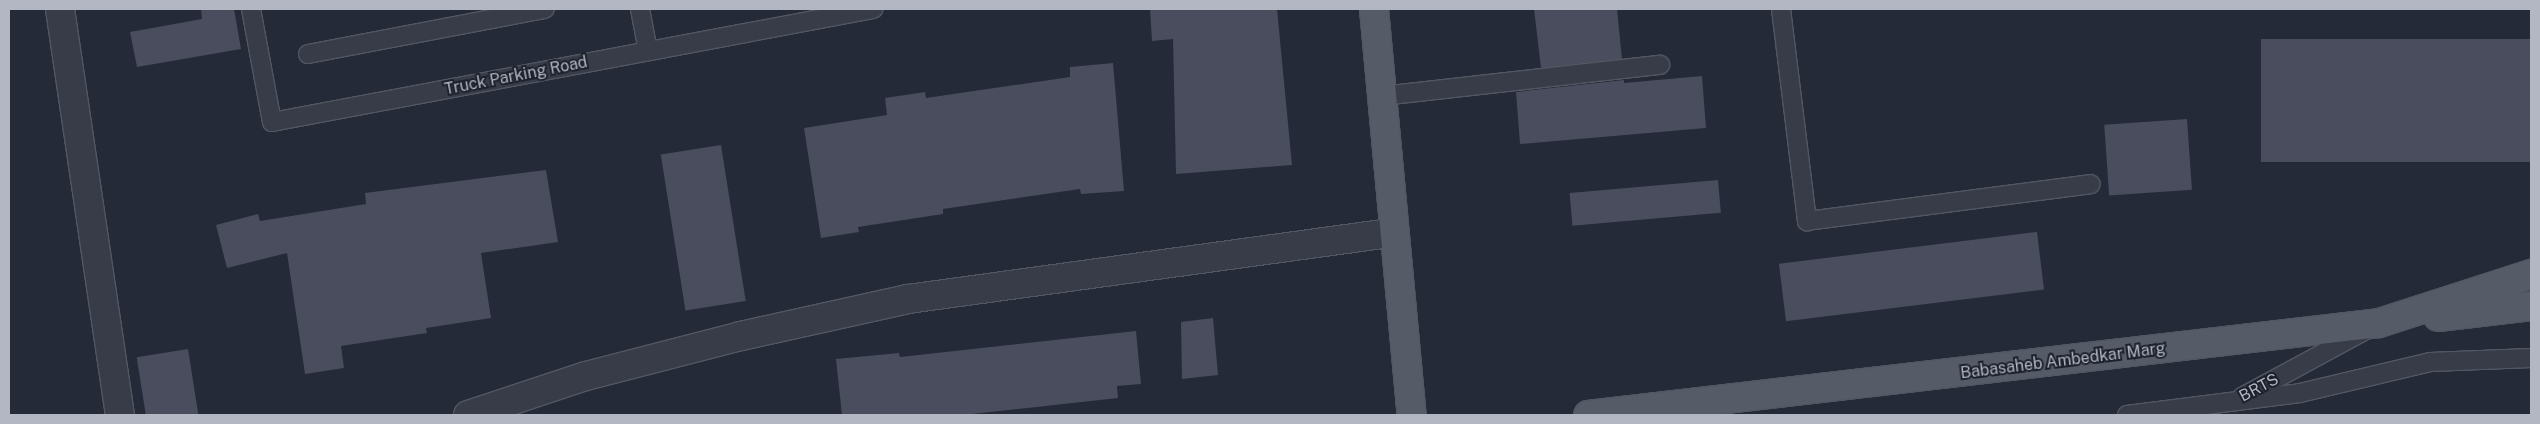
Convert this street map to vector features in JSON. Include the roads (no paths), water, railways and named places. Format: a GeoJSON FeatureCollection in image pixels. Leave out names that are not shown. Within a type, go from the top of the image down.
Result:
{"type":"FeatureCollection","features":[{"type":"Feature","properties":{"kind":"main road"},"geometry":{"type":"LineString","coordinates":[[1374,9],[1412,415]]}},
{"type":"Feature","properties":{"kind":"main road","name":"Babasaheb Ambedkar Marg"},"geometry":{"type":"LineString","coordinates":[[1588,415],[2379,323],[2531,274]]}},
{"type":"Feature","properties":{"kind":"main road"},"geometry":{"type":"LineString","coordinates":[[2379,323],[2531,306]]}},
{"type":"Feature","properties":{"kind":"street"},"geometry":{"type":"LineString","coordinates":[[60,9],[120,415]]}},
{"type":"Feature","properties":{"kind":"street"},"geometry":{"type":"LineString","coordinates":[[468,415],[586,376],[741,336],[908,299],[1394,232]]}},
{"type":"Feature","properties":{"kind":"lane","name":"Truck Parking Road"},"geometry":{"type":"LineString","coordinates":[[251,9],[272,122],[873,9]]}},
{"type":"Feature","properties":{"kind":"lane"},"geometry":{"type":"LineString","coordinates":[[308,54],[545,9]]}},
{"type":"Feature","properties":{"kind":"lane"},"geometry":{"type":"LineString","coordinates":[[640,9],[648,51]]}},
{"type":"Feature","properties":{"kind":"lane"},"geometry":{"type":"LineString","coordinates":[[1781,9],[1807,221],[2091,184]]}},
{"type":"Feature","properties":{"kind":"lane"},"geometry":{"type":"LineString","coordinates":[[1382,96],[1660,65]]}},
{"type":"Feature","properties":{"kind":"lane","name":"BRTS"},"geometry":{"type":"LineString","coordinates":[[2127,415],[2230,403],[2379,323]]}},
{"type":"Feature","properties":{"kind":"lane"},"geometry":{"type":"LineString","coordinates":[[2230,403],[2300,393],[2430,362],[2531,358]]}}]}
